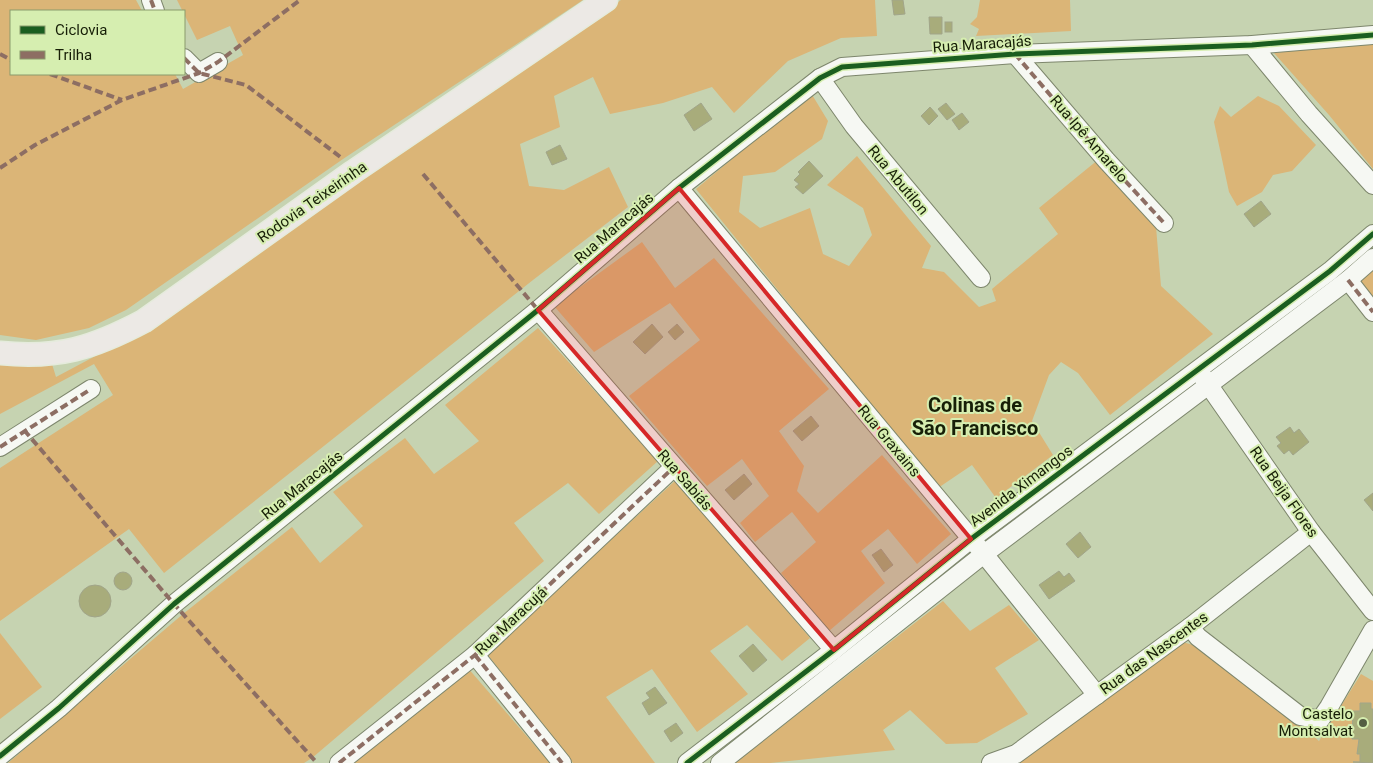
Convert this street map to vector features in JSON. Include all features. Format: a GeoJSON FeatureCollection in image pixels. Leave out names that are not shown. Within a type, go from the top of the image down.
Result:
{"type":"FeatureCollection","features":[{"type":"Feature","properties":{"kind":"main road","name":"Rodovia Teixeirinha"},"geometry":{"type":"LineString","coordinates":[[0,353],[38,355],[66,352],[115,336],[144,321],[353,172],[606,0]]}},
{"type":"Feature","properties":{"kind":"street","name":"Rua Maracajás"},"geometry":{"type":"LineString","coordinates":[[0,756],[59,708],[174,604],[538,310],[679,188],[820,78],[842,67],[1015,54],[1252,45],[1373,35]]}},
{"type":"Feature","properties":{"kind":"street"},"geometry":{"type":"LineString","coordinates":[[1252,45],[1373,185]]}},
{"type":"Feature","properties":{"kind":"street","name":"Rua Ipê Amarelo"},"geometry":{"type":"LineString","coordinates":[[1015,54],[1106,160],[1164,223]]}},
{"type":"Feature","properties":{"kind":"street"},"geometry":{"type":"LineString","coordinates":[[185,59],[199,73],[218,62]]}},
{"type":"Feature","properties":{"kind":"street","name":"Rua Abutilon"},"geometry":{"type":"LineString","coordinates":[[820,78],[854,126],[981,278]]}},
{"type":"Feature","properties":{"kind":"street","name":"Rua Graxains"},"geometry":{"type":"LineString","coordinates":[[679,188],[984,554],[1097,695]]}},
{"type":"Feature","properties":{"kind":"street","name":"Avenida Ximangos"},"geometry":{"type":"LineString","coordinates":[[687,763],[834,650],[971,539],[1330,271],[1373,234]]}},
{"type":"Feature","properties":{"kind":"street"},"geometry":{"type":"LineString","coordinates":[[720,763],[984,554],[1348,280],[1373,258]]}},
{"type":"Feature","properties":{"kind":"street"},"geometry":{"type":"LineString","coordinates":[[1348,280],[1373,312]]}},
{"type":"Feature","properties":{"kind":"street","name":"Rua Sabiás"},"geometry":{"type":"LineString","coordinates":[[538,310],[834,650]]}},
{"type":"Feature","properties":{"kind":"street","name":"Rua Beija Flores"},"geometry":{"type":"LineString","coordinates":[[1198,370],[1311,532],[1373,611]]}},
{"type":"Feature","properties":{"kind":"street"},"geometry":{"type":"LineString","coordinates":[[0,447],[91,389]]}},
{"type":"Feature","properties":{"kind":"street","name":"Rua Maracujá"},"geometry":{"type":"LineString","coordinates":[[339,763],[475,655],[674,467]]}},
{"type":"Feature","properties":{"kind":"street","name":"Rua das Nascentes"},"geometry":{"type":"LineString","coordinates":[[991,763],[1016,754],[1190,627],[1311,532]]}},
{"type":"Feature","properties":{"kind":"street"},"geometry":{"type":"LineString","coordinates":[[1190,627],[1198,637],[1300,716],[1320,720],[1330,706],[1373,630]]}},
{"type":"Feature","properties":{"kind":"street"},"geometry":{"type":"LineString","coordinates":[[475,655],[562,763]]}},
{"type":"Feature","properties":{"kind":"highlighted area"},"geometry":{"type":"Polygon","coordinates":[[[679,188],[971,539],[834,650],[538,310],[679,188]]]}},
{"type":"Feature","properties":{"kind":"shaded area"},"geometry":{"type":"Polygon","coordinates":[[[0,0],[136,0],[141,10],[10,10],[10,75],[176,75],[183,89],[243,55],[230,26],[197,40],[185,16],[185,10],[182,10],[177,0],[583,0],[343,159],[126,310],[89,328],[36,340],[0,335],[0,0]]]}},
{"type":"Feature","properties":{"kind":"shaded area"},"geometry":{"type":"Polygon","coordinates":[[[621,0],[875,0],[877,36],[841,38],[788,61],[734,113],[712,87],[663,103],[610,114],[593,77],[554,96],[560,127],[520,144],[529,186],[564,190],[609,167],[628,207],[533,280],[164,573],[129,529],[0,621],[0,468],[113,395],[94,364],[0,414],[0,364],[52,364],[56,377],[118,344],[356,179],[621,0]]]}},
{"type":"Feature","properties":{"kind":"shaded area"},"geometry":{"type":"Polygon","coordinates":[[[980,0],[1070,0],[1071,31],[976,36],[979,29],[970,24],[977,17],[980,0]]]}},
{"type":"Feature","properties":{"kind":"shaded area"},"geometry":{"type":"Polygon","coordinates":[[[1373,41],[1373,169],[1329,115],[1274,53],[1373,41]]]}},
{"type":"Feature","properties":{"kind":"shaded area"},"geometry":{"type":"Polygon","coordinates":[[[811,93],[828,121],[822,139],[775,172],[743,176],[739,212],[760,228],[810,208],[823,254],[849,266],[872,235],[863,208],[827,185],[857,156],[931,246],[922,268],[944,272],[979,307],[996,301],[992,289],[1058,234],[1039,208],[1099,159],[1156,227],[1161,286],[1213,334],[1110,415],[1078,373],[1061,362],[1049,375],[1032,421],[1053,455],[996,498],[972,465],[938,488],[696,189],[811,93]]]}},
{"type":"Feature","properties":{"kind":"shaded area"},"geometry":{"type":"Polygon","coordinates":[[[1258,96],[1279,106],[1316,145],[1292,171],[1273,175],[1262,192],[1237,206],[1229,192],[1214,122],[1220,106],[1231,117],[1258,96]]]}},
{"type":"Feature","properties":{"kind":"shaded area"},"geometry":{"type":"Polygon","coordinates":[[[642,242],[675,288],[714,258],[829,389],[779,431],[804,466],[797,491],[818,513],[882,455],[951,534],[917,564],[888,529],[861,551],[885,583],[829,631],[781,573],[816,542],[792,512],[755,542],[740,523],[769,496],[742,459],[707,486],[629,396],[700,340],[670,303],[594,352],[554,306],[642,242]]]}},
{"type":"Feature","properties":{"kind":"shaded area"},"geometry":{"type":"Polygon","coordinates":[[[1373,267],[1373,301],[1357,280],[1373,267]]]}},
{"type":"Feature","properties":{"kind":"shaded area"},"geometry":{"type":"Polygon","coordinates":[[[538,328],[658,461],[599,514],[568,483],[514,523],[544,561],[312,758],[304,763],[8,763],[183,614],[292,527],[320,563],[363,526],[333,492],[405,438],[434,474],[479,441],[445,405],[538,328]]]}},
{"type":"Feature","properties":{"kind":"shaded area"},"geometry":{"type":"Polygon","coordinates":[[[676,480],[810,638],[782,661],[747,625],[710,651],[748,694],[697,732],[652,669],[606,697],[655,763],[573,763],[487,654],[676,480]]]}},
{"type":"Feature","properties":{"kind":"shaded area"},"geometry":{"type":"Polygon","coordinates":[[[943,601],[970,631],[1009,605],[1039,640],[995,668],[1028,714],[977,743],[946,744],[910,710],[883,730],[895,750],[770,763],[735,763],[943,601]]]}},
{"type":"Feature","properties":{"kind":"shaded area"},"geometry":{"type":"Polygon","coordinates":[[[0,633],[42,687],[0,719],[0,633]]]}},
{"type":"Feature","properties":{"kind":"shaded area"},"geometry":{"type":"Polygon","coordinates":[[[1182,642],[1197,646],[1286,713],[1319,741],[1361,674],[1373,681],[1373,763],[1010,763],[1182,642]]]}},
{"type":"Feature","properties":{"kind":"shaded area"},"geometry":{"type":"Polygon","coordinates":[[[467,667],[550,763],[354,763],[467,667]]]}},
{"type":"Feature","properties":{"kind":"building"},"geometry":{"type":"Polygon","coordinates":[[[892,0],[903,0],[905,14],[894,15],[892,0]]]}},
{"type":"Feature","properties":{"kind":"building"},"geometry":{"type":"Polygon","coordinates":[[[929,17],[942,17],[942,34],[930,34],[929,17]]]}},
{"type":"Feature","properties":{"kind":"building"},"geometry":{"type":"Polygon","coordinates":[[[945,22],[952,22],[952,32],[945,32],[945,22]]]}},
{"type":"Feature","properties":{"kind":"building"},"geometry":{"type":"Polygon","coordinates":[[[701,103],[712,119],[694,131],[684,115],[701,103]]]}},
{"type":"Feature","properties":{"kind":"building"},"geometry":{"type":"Polygon","coordinates":[[[946,103],[955,114],[947,120],[938,109],[946,103]]]}},
{"type":"Feature","properties":{"kind":"building"},"geometry":{"type":"Polygon","coordinates":[[[930,107],[938,116],[929,125],[921,116],[930,107]]]}},
{"type":"Feature","properties":{"kind":"building"},"geometry":{"type":"Polygon","coordinates":[[[962,113],[969,122],[959,130],[952,120],[962,113]]]}},
{"type":"Feature","properties":{"kind":"building"},"geometry":{"type":"Polygon","coordinates":[[[560,145],[567,159],[552,165],[546,152],[560,145]]]}},
{"type":"Feature","properties":{"kind":"building"},"geometry":{"type":"Polygon","coordinates":[[[809,161],[823,176],[803,194],[795,187],[799,184],[794,180],[800,174],[798,172],[809,161]]]}},
{"type":"Feature","properties":{"kind":"building"},"geometry":{"type":"Polygon","coordinates":[[[1261,201],[1271,214],[1254,227],[1244,214],[1261,201]]]}},
{"type":"Feature","properties":{"kind":"building"},"geometry":{"type":"Polygon","coordinates":[[[652,324],[663,337],[645,354],[633,342],[652,324]]]}},
{"type":"Feature","properties":{"kind":"building"},"geometry":{"type":"Polygon","coordinates":[[[677,324],[684,332],[675,340],[668,332],[677,324]]]}},
{"type":"Feature","properties":{"kind":"building"},"geometry":{"type":"Polygon","coordinates":[[[811,416],[819,426],[802,441],[793,431],[811,416]]]}},
{"type":"Feature","properties":{"kind":"building"},"geometry":{"type":"Polygon","coordinates":[[[1290,427],[1294,433],[1299,429],[1309,442],[1293,455],[1289,450],[1284,454],[1277,446],[1281,443],[1276,437],[1290,427]]]}},
{"type":"Feature","properties":{"kind":"building"},"geometry":{"type":"Polygon","coordinates":[[[744,474],[752,484],[734,500],[725,490],[744,474]]]}},
{"type":"Feature","properties":{"kind":"building"},"geometry":{"type":"Polygon","coordinates":[[[1373,493],[1373,511],[1364,500],[1373,493]]]}},
{"type":"Feature","properties":{"kind":"building"},"geometry":{"type":"Polygon","coordinates":[[[1080,532],[1091,547],[1078,558],[1066,544],[1080,532]]]}},
{"type":"Feature","properties":{"kind":"building"},"geometry":{"type":"Polygon","coordinates":[[[881,549],[893,565],[884,572],[872,555],[881,549]]]}},
{"type":"Feature","properties":{"kind":"building"},"geometry":{"type":"Polygon","coordinates":[[[1059,571],[1064,577],[1069,573],[1075,581],[1049,599],[1039,585],[1059,571]]]}},
{"type":"Feature","properties":{"kind":"building"},"geometry":{"type":"Polygon","coordinates":[[[123,572],[129,575],[132,581],[129,587],[123,590],[117,587],[114,581],[117,575],[123,572]]]}},
{"type":"Feature","properties":{"kind":"building"},"geometry":{"type":"Polygon","coordinates":[[[95,585],[101,586],[106,590],[110,595],[110,607],[106,612],[101,616],[95,617],[89,616],[84,612],[80,607],[79,601],[80,595],[84,590],[89,586],[95,585]]]}},
{"type":"Feature","properties":{"kind":"building"},"geometry":{"type":"Polygon","coordinates":[[[753,644],[767,660],[753,672],[739,656],[753,644]]]}},
{"type":"Feature","properties":{"kind":"building"},"geometry":{"type":"Polygon","coordinates":[[[655,687],[667,703],[649,715],[642,703],[650,698],[646,693],[655,687]]]}},
{"type":"Feature","properties":{"kind":"building","name":"Castelo Montsalvat"},"geometry":{"type":"Polygon","coordinates":[[[1360,703],[1371,703],[1371,709],[1373,709],[1373,763],[1353,762],[1360,762],[1360,754],[1357,754],[1359,739],[1352,739],[1353,711],[1360,711],[1360,703]]]}},
{"type":"Feature","properties":{"kind":"building"},"geometry":{"type":"Polygon","coordinates":[[[676,723],[683,733],[671,742],[664,731],[676,723]]]}},
{"type":"Feature","properties":{"kind":"marked path"},"geometry":{"type":"LineString","coordinates":[[151,0],[155,10]]}},
{"type":"Feature","properties":{"kind":"marked path"},"geometry":{"type":"LineString","coordinates":[[0,168],[35,145],[122,100],[199,73],[218,62],[300,0]]}},
{"type":"Feature","properties":{"kind":"marked path"},"geometry":{"type":"LineString","coordinates":[[0,54],[10,59]]}},
{"type":"Feature","properties":{"kind":"marked path"},"geometry":{"type":"LineString","coordinates":[[1015,54],[1106,160],[1164,223]]}},
{"type":"Feature","properties":{"kind":"marked path"},"geometry":{"type":"LineString","coordinates":[[185,59],[199,73],[246,85],[343,159]]}},
{"type":"Feature","properties":{"kind":"marked path"},"geometry":{"type":"LineString","coordinates":[[53,75],[122,100]]}},
{"type":"Feature","properties":{"kind":"marked path"},"geometry":{"type":"LineString","coordinates":[[423,174],[538,310]]}},
{"type":"Feature","properties":{"kind":"marked path"},"geometry":{"type":"LineString","coordinates":[[1348,280],[1373,312]]}},
{"type":"Feature","properties":{"kind":"marked path"},"geometry":{"type":"LineString","coordinates":[[0,447],[91,389]]}},
{"type":"Feature","properties":{"kind":"marked path"},"geometry":{"type":"LineString","coordinates":[[24,430],[174,604],[317,763]]}},
{"type":"Feature","properties":{"kind":"marked path"},"geometry":{"type":"LineString","coordinates":[[339,763],[475,655],[674,467]]}},
{"type":"Feature","properties":{"kind":"marked path"},"geometry":{"type":"LineString","coordinates":[[475,655],[562,763]]}},
{"type":"Feature","properties":{"kind":"cycle path"},"geometry":{"type":"LineString","coordinates":[[0,756],[59,708],[174,604],[538,310],[679,188],[820,78],[842,67],[1015,54],[1252,45],[1373,35]]}},
{"type":"Feature","properties":{"kind":"cycle path"},"geometry":{"type":"LineString","coordinates":[[687,763],[834,650],[971,539],[1330,271],[1373,234]]}},
{"type":"Feature","properties":{"kind":"place","name":"Castelo Montsalvat"},"geometry":{"type":"Point","coordinates":[1363,723]}},
{"type":"Feature","properties":{"kind":"district","name":"Colinas de São Francisco"},"geometry":{"type":"Point","coordinates":[975,416]}}]}
